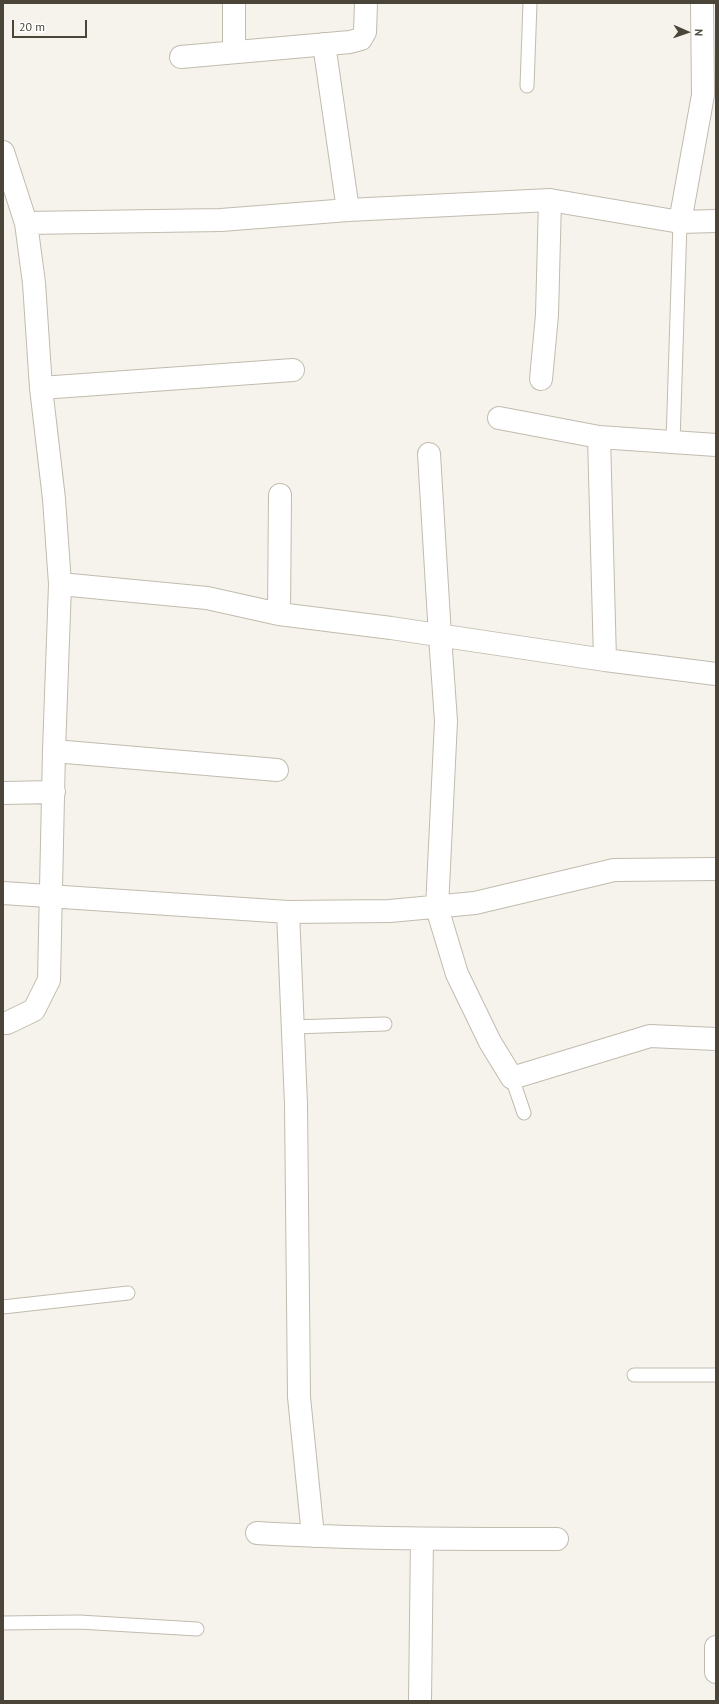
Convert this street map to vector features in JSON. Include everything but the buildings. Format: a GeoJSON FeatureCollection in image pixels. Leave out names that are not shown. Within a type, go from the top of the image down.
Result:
{"type":"FeatureCollection","features":[{"type":"Feature","properties":{"kind":"street"},"geometry":{"type":"LineString","coordinates":[[234,3],[234,52]]}},
{"type":"Feature","properties":{"kind":"street"},"geometry":{"type":"LineString","coordinates":[[181,57],[350,42],[361,38],[365,32],[366,3]]}},
{"type":"Feature","properties":{"kind":"street"},"geometry":{"type":"LineString","coordinates":[[680,222],[703,95],[702,3]]}},
{"type":"Feature","properties":{"kind":"street"},"geometry":{"type":"LineString","coordinates":[[324,44],[348,210]]}},
{"type":"Feature","properties":{"kind":"street"},"geometry":{"type":"LineString","coordinates":[[3,152],[26,223],[34,283],[41,388],[54,499],[60,584],[54,751],[49,980],[34,1010],[3,1023]]}},
{"type":"Feature","properties":{"kind":"street"},"geometry":{"type":"LineString","coordinates":[[541,379],[547,315],[550,200]]}},
{"type":"Feature","properties":{"kind":"street"},"geometry":{"type":"LineString","coordinates":[[26,223],[221,220],[348,210],[550,200],[680,222],[716,221]]}},
{"type":"Feature","properties":{"kind":"street"},"geometry":{"type":"LineString","coordinates":[[41,388],[293,370]]}},
{"type":"Feature","properties":{"kind":"street"},"geometry":{"type":"LineString","coordinates":[[499,418],[599,437],[716,445]]}},
{"type":"Feature","properties":{"kind":"street"},"geometry":{"type":"LineString","coordinates":[[599,437],[605,660]]}},
{"type":"Feature","properties":{"kind":"street"},"geometry":{"type":"LineString","coordinates":[[429,454],[446,721],[437,908],[457,974],[490,1042],[512,1078],[650,1036],[716,1039]]}},
{"type":"Feature","properties":{"kind":"street"},"geometry":{"type":"LineString","coordinates":[[279,614],[280,495]]}},
{"type":"Feature","properties":{"kind":"street"},"geometry":{"type":"LineString","coordinates":[[60,584],[207,598],[279,614],[391,628],[605,660],[716,674]]}},
{"type":"Feature","properties":{"kind":"street"},"geometry":{"type":"LineString","coordinates":[[54,751],[277,770]]}},
{"type":"Feature","properties":{"kind":"street"},"geometry":{"type":"LineString","coordinates":[[3,793],[54,792]]}},
{"type":"Feature","properties":{"kind":"street"},"geometry":{"type":"LineString","coordinates":[[3,893],[288,912],[390,912],[475,903],[614,870],[716,869]]}},
{"type":"Feature","properties":{"kind":"street"},"geometry":{"type":"LineString","coordinates":[[288,912],[296,1104],[299,1396],[312,1536]]}},
{"type":"Feature","properties":{"kind":"street"},"geometry":{"type":"LineString","coordinates":[[257,1533],[422,1539],[557,1539]]}},
{"type":"Feature","properties":{"kind":"street"},"geometry":{"type":"LineString","coordinates":[[420,1701],[422,1539]]}},
{"type":"Feature","properties":{"kind":"street"},"geometry":{"type":"LineString","coordinates":[[716,1647],[716,1672]]}},
{"type":"Feature","properties":{"kind":"lane"},"geometry":{"type":"LineString","coordinates":[[527,86],[530,3]]}},
{"type":"Feature","properties":{"kind":"lane"},"geometry":{"type":"LineString","coordinates":[[673,442],[680,222]]}},
{"type":"Feature","properties":{"kind":"lane"},"geometry":{"type":"LineString","coordinates":[[293,1027],[385,1024]]}},
{"type":"Feature","properties":{"kind":"lane"},"geometry":{"type":"LineString","coordinates":[[512,1078],[524,1113]]}},
{"type":"Feature","properties":{"kind":"lane"},"geometry":{"type":"LineString","coordinates":[[3,1306],[128,1292]]}},
{"type":"Feature","properties":{"kind":"lane"},"geometry":{"type":"LineString","coordinates":[[634,1375],[716,1375]]}},
{"type":"Feature","properties":{"kind":"lane"},"geometry":{"type":"LineString","coordinates":[[3,1623],[79,1622],[197,1629]]}}]}
